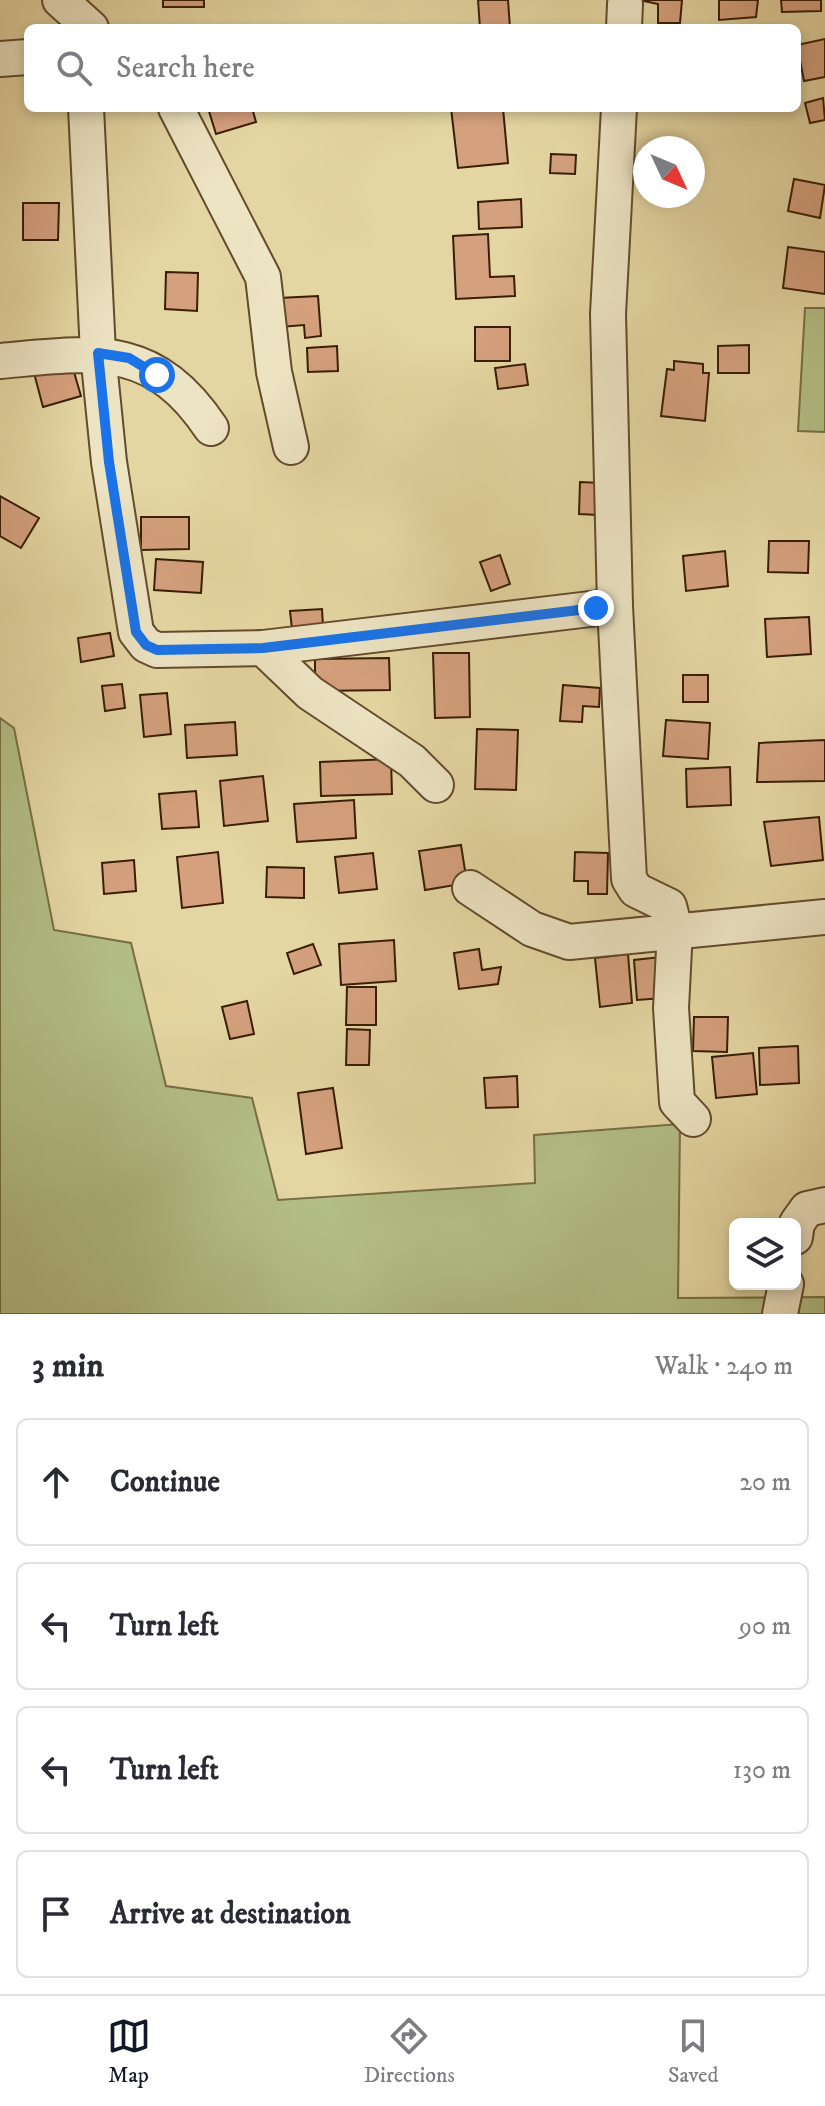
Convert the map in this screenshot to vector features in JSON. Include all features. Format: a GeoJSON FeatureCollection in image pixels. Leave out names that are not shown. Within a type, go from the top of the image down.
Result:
{"type":"FeatureCollection","features":[{"type":"Feature","properties":{"kind":"street"},"geometry":{"type":"LineString","coordinates":[[0,59],[24,57]]}},
{"type":"Feature","properties":{"kind":"street"},"geometry":{"type":"LineString","coordinates":[[86,112],[98,353],[109,462],[136,632],[146,645],[157,650],[263,648],[615,606]]}},
{"type":"Feature","properties":{"kind":"street"},"geometry":{"type":"LineString","coordinates":[[178,112],[263,277],[274,372],[291,447]]}},
{"type":"Feature","properties":{"kind":"street"},"geometry":{"type":"LineString","coordinates":[[619,112],[608,314],[615,606],[629,879],[636,890],[669,906],[675,929],[672,1059],[677,1102],[693,1119]]}},
{"type":"Feature","properties":{"kind":"street"},"geometry":{"type":"LineString","coordinates":[[0,361],[98,353],[129,358],[179,388],[195,404],[211,428]]}},
{"type":"Feature","properties":{"kind":"street"},"geometry":{"type":"LineString","coordinates":[[263,648],[310,693],[412,761],[436,785]]}},
{"type":"Feature","properties":{"kind":"street"},"geometry":{"type":"LineString","coordinates":[[470,888],[532,929],[569,942],[649,936],[675,929],[825,917]]}},
{"type":"Feature","properties":{"kind":"street"},"geometry":{"type":"LineString","coordinates":[[801,1218],[807,1209],[825,1205]]}},
{"type":"Feature","properties":{"kind":"street"},"geometry":{"type":"LineString","coordinates":[[780,1314],[785,1290]]}},
{"type":"Feature","properties":{"kind":"green space"},"geometry":{"type":"Polygon","coordinates":[[[805,308],[825,308],[825,432],[798,431],[805,308]]]}},
{"type":"Feature","properties":{"kind":"green space"},"geometry":{"type":"Polygon","coordinates":[[[0,718],[14,728],[54,930],[131,943],[166,1086],[252,1098],[278,1200],[535,1183],[534,1135],[680,1124],[678,1298],[825,1297],[825,1314],[0,1314],[0,718]]]}},
{"type":"Feature","properties":{"kind":"building"},"geometry":{"type":"Polygon","coordinates":[[[163,0],[204,0],[204,7],[163,7],[163,0]]]}},
{"type":"Feature","properties":{"kind":"building"},"geometry":{"type":"Polygon","coordinates":[[[478,0],[508,0],[510,24],[480,24],[478,0]]]}},
{"type":"Feature","properties":{"kind":"building"},"geometry":{"type":"Polygon","coordinates":[[[639,0],[682,0],[680,23],[658,23],[658,4],[639,0]]]}},
{"type":"Feature","properties":{"kind":"building"},"geometry":{"type":"Polygon","coordinates":[[[719,0],[758,0],[756,17],[719,20],[719,0]]]}},
{"type":"Feature","properties":{"kind":"building"},"geometry":{"type":"Polygon","coordinates":[[[781,0],[821,0],[821,11],[782,12],[781,0]]]}},
{"type":"Feature","properties":{"kind":"building"},"geometry":{"type":"Polygon","coordinates":[[[825,39],[825,77],[804,81],[801,44],[825,39]]]}},
{"type":"Feature","properties":{"kind":"building"},"geometry":{"type":"Polygon","coordinates":[[[823,98],[825,120],[810,123],[805,103],[823,98]]]}},
{"type":"Feature","properties":{"kind":"building"},"geometry":{"type":"Polygon","coordinates":[[[209,112],[253,112],[256,122],[216,134],[209,112]]]}},
{"type":"Feature","properties":{"kind":"building"},"geometry":{"type":"Polygon","coordinates":[[[451,112],[503,112],[508,163],[458,168],[451,112]]]}},
{"type":"Feature","properties":{"kind":"building"},"geometry":{"type":"Polygon","coordinates":[[[551,154],[576,155],[575,174],[550,173],[551,154]]]}},
{"type":"Feature","properties":{"kind":"building"},"geometry":{"type":"Polygon","coordinates":[[[794,179],[825,185],[820,218],[788,211],[794,179]]]}},
{"type":"Feature","properties":{"kind":"building"},"geometry":{"type":"Polygon","coordinates":[[[521,199],[522,227],[479,229],[478,202],[521,199]]]}},
{"type":"Feature","properties":{"kind":"building"},"geometry":{"type":"Polygon","coordinates":[[[23,203],[59,203],[58,240],[23,240],[23,203]]]}},
{"type":"Feature","properties":{"kind":"building"},"geometry":{"type":"Polygon","coordinates":[[[488,234],[490,277],[514,276],[515,296],[456,299],[453,236],[488,234]]]}},
{"type":"Feature","properties":{"kind":"building"},"geometry":{"type":"Polygon","coordinates":[[[788,247],[825,252],[825,294],[783,288],[788,247]]]}},
{"type":"Feature","properties":{"kind":"building"},"geometry":{"type":"Polygon","coordinates":[[[166,272],[198,273],[197,311],[165,309],[166,272]]]}},
{"type":"Feature","properties":{"kind":"building"},"geometry":{"type":"Polygon","coordinates":[[[318,296],[321,336],[305,338],[304,325],[280,327],[279,298],[318,296]]]}},
{"type":"Feature","properties":{"kind":"building"},"geometry":{"type":"Polygon","coordinates":[[[475,327],[510,327],[510,361],[475,361],[475,327]]]}},
{"type":"Feature","properties":{"kind":"building"},"geometry":{"type":"Polygon","coordinates":[[[749,345],[749,373],[718,373],[718,346],[749,345]]]}},
{"type":"Feature","properties":{"kind":"building"},"geometry":{"type":"Polygon","coordinates":[[[337,346],[338,371],[308,372],[307,348],[337,346]]]}},
{"type":"Feature","properties":{"kind":"building"},"geometry":{"type":"Polygon","coordinates":[[[674,361],[703,364],[703,373],[709,373],[705,421],[661,416],[667,369],[674,370],[674,361]]]}},
{"type":"Feature","properties":{"kind":"building"},"geometry":{"type":"Polygon","coordinates":[[[71,362],[81,396],[43,407],[34,373],[71,362]]]}},
{"type":"Feature","properties":{"kind":"building"},"geometry":{"type":"Polygon","coordinates":[[[525,364],[528,385],[498,389],[495,368],[525,364]]]}},
{"type":"Feature","properties":{"kind":"building"},"geometry":{"type":"Polygon","coordinates":[[[580,482],[621,484],[619,516],[579,514],[580,482]]]}},
{"type":"Feature","properties":{"kind":"building"},"geometry":{"type":"Polygon","coordinates":[[[0,496],[39,518],[21,548],[0,536],[0,496]]]}},
{"type":"Feature","properties":{"kind":"building"},"geometry":{"type":"Polygon","coordinates":[[[141,517],[189,517],[189,549],[141,550],[141,517]]]}},
{"type":"Feature","properties":{"kind":"building"},"geometry":{"type":"Polygon","coordinates":[[[769,541],[809,541],[808,573],[768,572],[769,541]]]}},
{"type":"Feature","properties":{"kind":"building"},"geometry":{"type":"Polygon","coordinates":[[[725,551],[728,586],[686,591],[683,556],[725,551]]]}},
{"type":"Feature","properties":{"kind":"building"},"geometry":{"type":"Polygon","coordinates":[[[500,555],[510,584],[491,591],[480,562],[500,555]]]}},
{"type":"Feature","properties":{"kind":"building"},"geometry":{"type":"Polygon","coordinates":[[[156,559],[203,562],[201,593],[154,590],[156,559]]]}},
{"type":"Feature","properties":{"kind":"building"},"geometry":{"type":"Polygon","coordinates":[[[322,609],[323,626],[292,629],[290,611],[322,609]]]}},
{"type":"Feature","properties":{"kind":"building"},"geometry":{"type":"Polygon","coordinates":[[[809,617],[811,654],[767,657],[765,619],[809,617]]]}},
{"type":"Feature","properties":{"kind":"building"},"geometry":{"type":"Polygon","coordinates":[[[110,633],[114,656],[81,662],[78,638],[110,633]]]}},
{"type":"Feature","properties":{"kind":"building"},"geometry":{"type":"Polygon","coordinates":[[[433,653],[469,653],[470,717],[435,718],[433,653]]]}},
{"type":"Feature","properties":{"kind":"building"},"geometry":{"type":"Polygon","coordinates":[[[389,658],[390,690],[315,691],[315,659],[389,658]]]}},
{"type":"Feature","properties":{"kind":"building"},"geometry":{"type":"Polygon","coordinates":[[[683,675],[708,675],[708,702],[683,702],[683,675]]]}},
{"type":"Feature","properties":{"kind":"building"},"geometry":{"type":"Polygon","coordinates":[[[122,684],[125,708],[105,711],[102,686],[122,684]]]}},
{"type":"Feature","properties":{"kind":"building"},"geometry":{"type":"Polygon","coordinates":[[[563,685],[600,688],[599,707],[583,706],[582,722],[560,721],[563,685]]]}},
{"type":"Feature","properties":{"kind":"building"},"geometry":{"type":"Polygon","coordinates":[[[167,693],[171,734],[144,737],[140,695],[167,693]]]}},
{"type":"Feature","properties":{"kind":"building"},"geometry":{"type":"Polygon","coordinates":[[[666,720],[710,723],[708,759],[663,756],[666,720]]]}},
{"type":"Feature","properties":{"kind":"building"},"geometry":{"type":"Polygon","coordinates":[[[235,722],[237,755],[187,758],[185,725],[235,722]]]}},
{"type":"Feature","properties":{"kind":"building"},"geometry":{"type":"Polygon","coordinates":[[[477,729],[518,730],[516,790],[475,789],[477,729]]]}},
{"type":"Feature","properties":{"kind":"building"},"geometry":{"type":"Polygon","coordinates":[[[825,740],[825,781],[757,782],[759,743],[825,740]]]}},
{"type":"Feature","properties":{"kind":"building"},"geometry":{"type":"Polygon","coordinates":[[[391,759],[392,794],[321,796],[320,762],[391,759]]]}},
{"type":"Feature","properties":{"kind":"building"},"geometry":{"type":"Polygon","coordinates":[[[730,767],[731,805],[687,807],[686,769],[730,767]]]}},
{"type":"Feature","properties":{"kind":"building"},"geometry":{"type":"Polygon","coordinates":[[[263,776],[268,821],[224,826],[220,781],[263,776]]]}},
{"type":"Feature","properties":{"kind":"building"},"geometry":{"type":"Polygon","coordinates":[[[196,791],[199,827],[162,829],[159,794],[196,791]]]}},
{"type":"Feature","properties":{"kind":"building"},"geometry":{"type":"Polygon","coordinates":[[[354,800],[356,838],[297,842],[294,804],[354,800]]]}},
{"type":"Feature","properties":{"kind":"building"},"geometry":{"type":"Polygon","coordinates":[[[819,817],[823,860],[771,866],[764,822],[819,817]]]}},
{"type":"Feature","properties":{"kind":"building"},"geometry":{"type":"Polygon","coordinates":[[[461,845],[467,883],[425,890],[419,851],[461,845]]]}},
{"type":"Feature","properties":{"kind":"building"},"geometry":{"type":"Polygon","coordinates":[[[218,852],[223,903],[182,908],[177,857],[218,852]]]}},
{"type":"Feature","properties":{"kind":"building"},"geometry":{"type":"Polygon","coordinates":[[[575,852],[608,853],[607,894],[588,894],[588,881],[574,881],[575,852]]]}},
{"type":"Feature","properties":{"kind":"building"},"geometry":{"type":"Polygon","coordinates":[[[373,853],[377,889],[339,893],[335,857],[373,853]]]}},
{"type":"Feature","properties":{"kind":"building"},"geometry":{"type":"Polygon","coordinates":[[[134,860],[136,891],[104,894],[102,863],[134,860]]]}},
{"type":"Feature","properties":{"kind":"building"},"geometry":{"type":"Polygon","coordinates":[[[267,867],[304,868],[304,898],[266,897],[267,867]]]}},
{"type":"Feature","properties":{"kind":"building"},"geometry":{"type":"Polygon","coordinates":[[[394,940],[396,981],[341,985],[339,944],[394,940]]]}},
{"type":"Feature","properties":{"kind":"building"},"geometry":{"type":"Polygon","coordinates":[[[313,944],[321,965],[294,974],[287,953],[313,944]]]}},
{"type":"Feature","properties":{"kind":"building"},"geometry":{"type":"Polygon","coordinates":[[[479,949],[482,970],[501,967],[498,984],[459,989],[454,953],[479,949]]]}},
{"type":"Feature","properties":{"kind":"building"},"geometry":{"type":"Polygon","coordinates":[[[628,954],[632,1003],[600,1007],[595,958],[628,954]]]}},
{"type":"Feature","properties":{"kind":"building"},"geometry":{"type":"Polygon","coordinates":[[[661,957],[664,998],[637,1000],[634,960],[661,957]]]}},
{"type":"Feature","properties":{"kind":"building"},"geometry":{"type":"Polygon","coordinates":[[[347,987],[376,987],[376,1025],[346,1025],[347,987]]]}},
{"type":"Feature","properties":{"kind":"building"},"geometry":{"type":"Polygon","coordinates":[[[247,1001],[254,1034],[230,1039],[222,1007],[247,1001]]]}},
{"type":"Feature","properties":{"kind":"building"},"geometry":{"type":"Polygon","coordinates":[[[694,1017],[728,1017],[727,1052],[693,1051],[694,1017]]]}},
{"type":"Feature","properties":{"kind":"building"},"geometry":{"type":"Polygon","coordinates":[[[347,1029],[370,1030],[369,1065],[346,1065],[347,1029]]]}},
{"type":"Feature","properties":{"kind":"building"},"geometry":{"type":"Polygon","coordinates":[[[798,1046],[799,1083],[760,1085],[759,1048],[798,1046]]]}},
{"type":"Feature","properties":{"kind":"building"},"geometry":{"type":"Polygon","coordinates":[[[753,1053],[757,1094],[716,1098],[712,1057],[753,1053]]]}},
{"type":"Feature","properties":{"kind":"building"},"geometry":{"type":"Polygon","coordinates":[[[517,1076],[518,1107],[486,1108],[484,1078],[517,1076]]]}},
{"type":"Feature","properties":{"kind":"building"},"geometry":{"type":"Polygon","coordinates":[[[333,1088],[342,1148],[306,1154],[298,1093],[333,1088]]]}},
{"type":"Feature","properties":{"kind":"route"},"geometry":{"type":"LineString","coordinates":[[157,375],[129,358],[98,353],[109,462],[136,632],[146,645],[157,650],[263,648],[596,608]]}}]}
